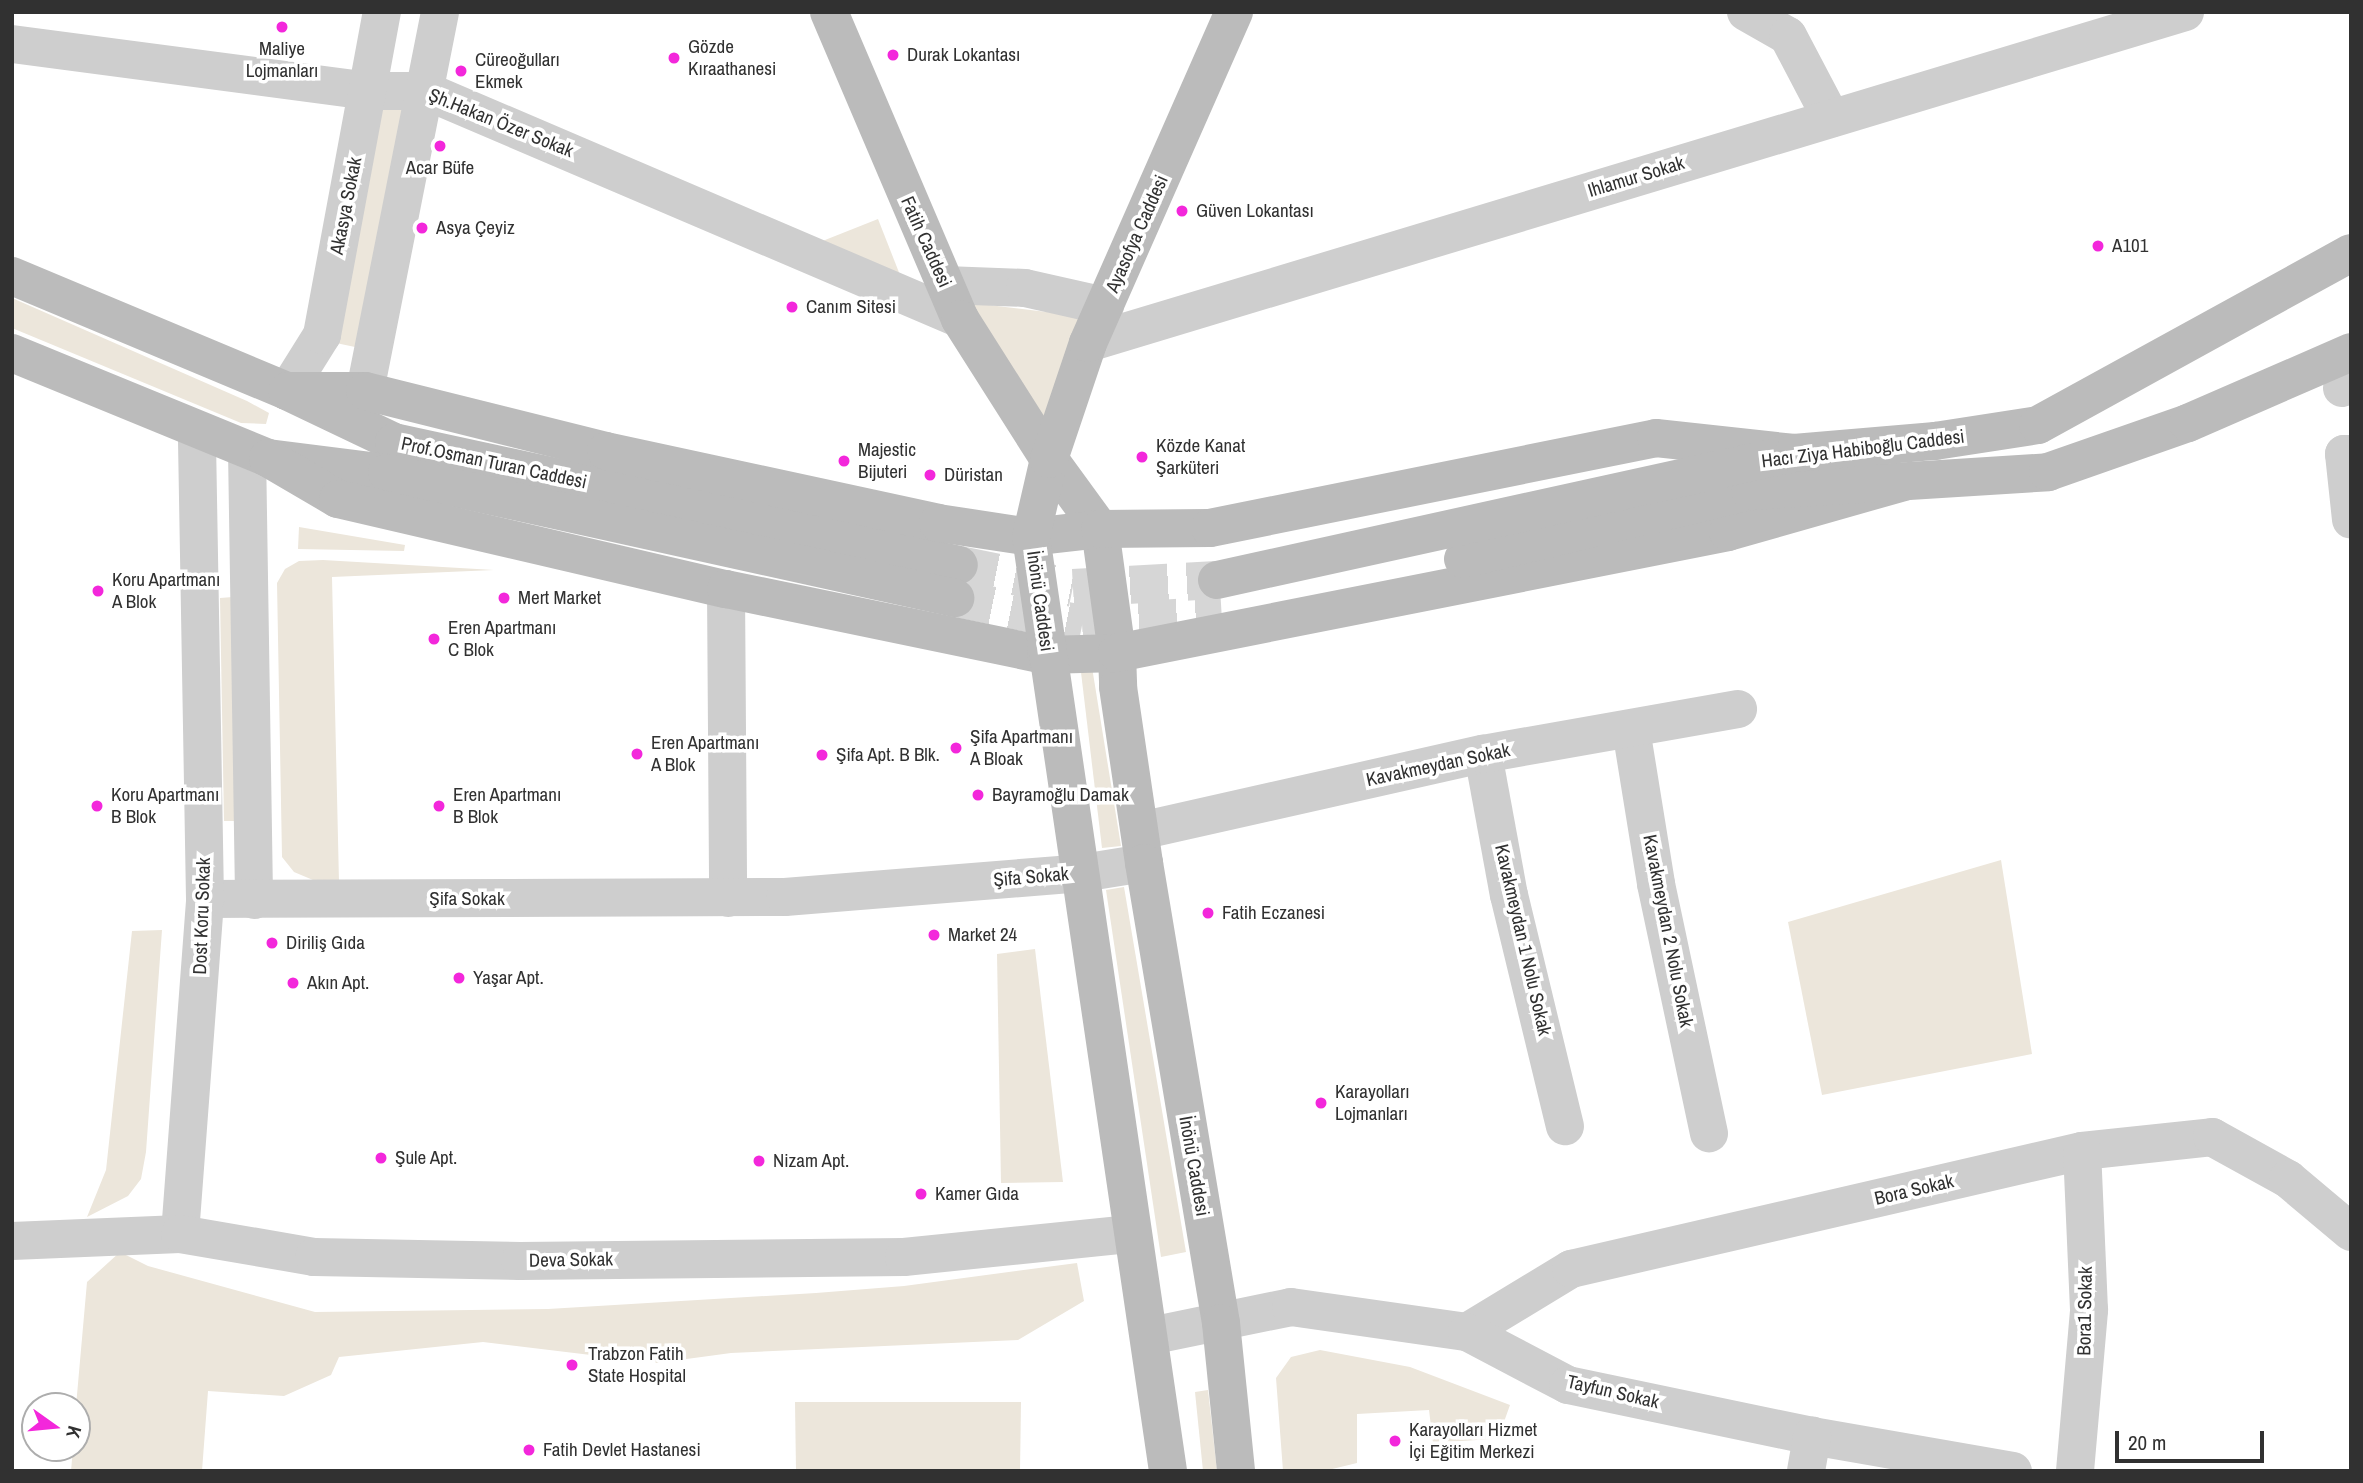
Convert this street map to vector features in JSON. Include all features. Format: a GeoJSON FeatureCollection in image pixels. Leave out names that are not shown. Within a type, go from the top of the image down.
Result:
{"type":"FeatureCollection","features":[{"type":"Feature","properties":{"kind":"main road","name":"Fatih Caddesi"},"geometry":{"type":"LineString","coordinates":[[828,12],[953,302],[1049,459]]}},
{"type":"Feature","properties":{"kind":"main road","name":"Ayasofya Caddesi"},"geometry":{"type":"LineString","coordinates":[[1049,459],[1088,343],[1234,12]]}},
{"type":"Feature","properties":{"kind":"main road","name":"Hacı Ziya Habiboğlu Caddesi"},"geometry":{"type":"LineString","coordinates":[[2347,370],[2048,472],[1750,491],[1219,598],[1794,453],[1935,442],[2038,425],[2351,253]]}},
{"type":"Feature","properties":{"kind":"main road","name":"Prof.Osman Turan Caddesi"},"geometry":{"type":"LineString","coordinates":[[12,276],[287,391],[394,442],[957,581],[387,473],[258,454],[12,353]]}},
{"type":"Feature","properties":{"kind":"main road"},"geometry":{"type":"LineString","coordinates":[[287,391],[365,391],[619,454],[938,523],[1031,537],[1100,529],[1210,528],[1656,438],[1794,453]]}},
{"type":"Feature","properties":{"kind":"main road"},"geometry":{"type":"LineString","coordinates":[[258,454],[338,499],[726,589],[1046,655],[1117,653],[1728,532],[1905,482]]}},
{"type":"Feature","properties":{"kind":"main road","name":"İnönü Caddesi"},"geometry":{"type":"LineString","coordinates":[[1049,459],[1100,529],[1117,653],[1118,687],[1142,847],[1221,1323],[1237,1471]]}},
{"type":"Feature","properties":{"kind":"main road","name":"İnönü Caddesi"},"geometry":{"type":"LineString","coordinates":[[1049,459],[1031,537],[1046,655],[1056,696],[1131,1234],[1150,1336],[1168,1471]]}},
{"type":"Feature","properties":{"kind":"street","name":"Akasya Sokak"},"geometry":{"type":"LineString","coordinates":[[287,391],[322,335],[382,12]]}},
{"type":"Feature","properties":{"kind":"street"},"geometry":{"type":"LineString","coordinates":[[365,391],[440,12]]}},
{"type":"Feature","properties":{"kind":"street"},"geometry":{"type":"LineString","coordinates":[[1746,12],[1787,36],[1831,118]]}},
{"type":"Feature","properties":{"kind":"street","name":"Ihlamur Sokak"},"geometry":{"type":"LineString","coordinates":[[1088,343],[2171,14]]}},
{"type":"Feature","properties":{"kind":"street","name":"Şh.Hakan Özer Sokak"},"geometry":{"type":"LineString","coordinates":[[12,44],[369,91],[426,90],[953,302]]}},
{"type":"Feature","properties":{"kind":"street"},"geometry":{"type":"LineString","coordinates":[[953,302],[1026,288],[1105,306]]}},
{"type":"Feature","properties":{"kind":"street","name":"Dost Koru Sokak"},"geometry":{"type":"LineString","coordinates":[[180,1234],[205,899],[197,430]]}},
{"type":"Feature","properties":{"kind":"street"},"geometry":{"type":"LineString","coordinates":[[254,900],[258,454]]}},
{"type":"Feature","properties":{"kind":"street"},"geometry":{"type":"LineString","coordinates":[[2348,454],[2351,520]]}},
{"type":"Feature","properties":{"kind":"street"},"geometry":{"type":"LineString","coordinates":[[726,589],[728,898]]}},
{"type":"Feature","properties":{"kind":"street","name":"Kavakmeydan Sokak"},"geometry":{"type":"LineString","coordinates":[[1142,847],[1483,754],[1738,709]]}},
{"type":"Feature","properties":{"kind":"street","name":"Kavakmeydan 2 Nolu Sokak"},"geometry":{"type":"LineString","coordinates":[[1631,729],[1656,884],[1709,1133]]}},
{"type":"Feature","properties":{"kind":"street","name":"Kavakmeydan 1 Nolu Sokak"},"geometry":{"type":"LineString","coordinates":[[1483,754],[1510,895],[1565,1126]]}},
{"type":"Feature","properties":{"kind":"street"},"geometry":{"type":"LineString","coordinates":[[1082,873],[1142,847]]}},
{"type":"Feature","properties":{"kind":"street","name":"Şifa Sokak"},"geometry":{"type":"LineString","coordinates":[[205,899],[785,897],[1082,873]]}},
{"type":"Feature","properties":{"kind":"street","name":"Bora Sokak"},"geometry":{"type":"LineString","coordinates":[[1467,1332],[1571,1269],[2082,1151],[2212,1136],[2288,1180],[2351,1232]]}},
{"type":"Feature","properties":{"kind":"street","name":"Bora1 Sokak"},"geometry":{"type":"LineString","coordinates":[[2075,1471],[2088,1311],[2082,1151]]}},
{"type":"Feature","properties":{"kind":"street","name":"Deva Sokak"},"geometry":{"type":"LineString","coordinates":[[12,1241],[180,1234],[314,1257],[520,1261],[904,1257],[1131,1234]]}},
{"type":"Feature","properties":{"kind":"street","name":"Tayfun Sokak"},"geometry":{"type":"LineString","coordinates":[[1150,1336],[1291,1307],[1467,1332],[1568,1385],[1809,1453],[2013,1471]]}},
{"type":"Feature","properties":{"kind":"shaded area"},"geometry":{"type":"Polygon","coordinates":[[[382,105],[403,109],[355,347],[336,343],[382,105]]]}},
{"type":"Feature","properties":{"kind":"shaded area"},"geometry":{"type":"Polygon","coordinates":[[[878,219],[900,275],[820,242],[878,219]]]}},
{"type":"Feature","properties":{"kind":"shaded area"},"geometry":{"type":"Polygon","coordinates":[[[12,298],[247,401],[269,413],[266,424],[241,423],[12,328],[12,298]]]}},
{"type":"Feature","properties":{"kind":"shaded area"},"geometry":{"type":"Polygon","coordinates":[[[972,303],[1080,316],[1047,441],[972,303]]]}},
{"type":"Feature","properties":{"kind":"shaded area"},"geometry":{"type":"Polygon","coordinates":[[[299,527],[405,545],[404,551],[298,549],[299,527]]]}},
{"type":"Feature","properties":{"kind":"shaded area"},"geometry":{"type":"Polygon","coordinates":[[[323,560],[494,570],[332,577],[339,882],[313,880],[294,872],[282,857],[277,583],[285,569],[299,561],[323,560]]]}},
{"type":"Feature","properties":{"kind":"shaded area"},"geometry":{"type":"Polygon","coordinates":[[[233,597],[239,821],[224,821],[220,598],[233,597]]]}},
{"type":"Feature","properties":{"kind":"shaded area"},"geometry":{"type":"Polygon","coordinates":[[[1091,661],[1121,846],[1102,848],[1080,664],[1091,661]]]}},
{"type":"Feature","properties":{"kind":"shaded area"},"geometry":{"type":"Polygon","coordinates":[[[2001,860],[2032,1054],[1822,1095],[1788,922],[2001,860]]]}},
{"type":"Feature","properties":{"kind":"shaded area"},"geometry":{"type":"Polygon","coordinates":[[[1124,887],[1186,1252],[1161,1257],[1106,890],[1124,887]]]}},
{"type":"Feature","properties":{"kind":"shaded area"},"geometry":{"type":"Polygon","coordinates":[[[162,930],[146,1152],[141,1179],[128,1196],[87,1217],[106,1170],[132,931],[162,930]]]}},
{"type":"Feature","properties":{"kind":"shaded area"},"geometry":{"type":"Polygon","coordinates":[[[1035,949],[1063,1182],[1001,1183],[997,954],[1035,949]]]}},
{"type":"Feature","properties":{"kind":"shaded area"},"geometry":{"type":"Polygon","coordinates":[[[120,1252],[148,1266],[315,1312],[548,1309],[904,1286],[1077,1263],[1084,1301],[1018,1340],[731,1353],[657,1363],[483,1342],[339,1357],[331,1375],[284,1396],[208,1391],[202,1471],[71,1471],[72,1462],[91,1462],[91,1392],[77,1392],[87,1282],[120,1252]]]}},
{"type":"Feature","properties":{"kind":"shaded area"},"geometry":{"type":"Polygon","coordinates":[[[1320,1350],[1410,1367],[1510,1405],[1505,1419],[1506,1438],[1433,1443],[1429,1410],[1357,1414],[1357,1463],[1324,1471],[1283,1471],[1276,1378],[1291,1357],[1320,1350]]]}},
{"type":"Feature","properties":{"kind":"shaded area"},"geometry":{"type":"Polygon","coordinates":[[[1208,1390],[1217,1471],[1203,1471],[1195,1392],[1208,1390]]]}},
{"type":"Feature","properties":{"kind":"shaded area"},"geometry":{"type":"Polygon","coordinates":[[[795,1402],[1021,1402],[1020,1471],[796,1471],[795,1402]]]}},
{"type":"Feature","properties":{"kind":"tunnel"},"geometry":{"type":"LineString","coordinates":[[959,565],[1073,588],[1217,580]]}},
{"type":"Feature","properties":{"kind":"tunnel"},"geometry":{"type":"LineString","coordinates":[[955,598],[1082,624],[1222,615]]}},
{"type":"Feature","properties":{"kind":"place","name":"Maliye Lojmanları"},"geometry":{"type":"Point","coordinates":[282,27]}},
{"type":"Feature","properties":{"kind":"place","name":"Durak Lokantası"},"geometry":{"type":"Point","coordinates":[893,55]}},
{"type":"Feature","properties":{"kind":"place","name":"Gözde Kıraathanesi"},"geometry":{"type":"Point","coordinates":[674,58]}},
{"type":"Feature","properties":{"kind":"place","name":"Cüreoğulları Ekmek"},"geometry":{"type":"Point","coordinates":[461,71]}},
{"type":"Feature","properties":{"kind":"place","name":"Acar Büfe"},"geometry":{"type":"Point","coordinates":[440,146]}},
{"type":"Feature","properties":{"kind":"place","name":"Güven Lokantası"},"geometry":{"type":"Point","coordinates":[1182,211]}},
{"type":"Feature","properties":{"kind":"place","name":"Asya Çeyiz"},"geometry":{"type":"Point","coordinates":[422,228]}},
{"type":"Feature","properties":{"kind":"place","name":"A101"},"geometry":{"type":"Point","coordinates":[2098,246]}},
{"type":"Feature","properties":{"kind":"place","name":"Canım Sitesi"},"geometry":{"type":"Point","coordinates":[792,307]}},
{"type":"Feature","properties":{"kind":"place","name":"Közde Kanat Şarküteri"},"geometry":{"type":"Point","coordinates":[1142,457]}},
{"type":"Feature","properties":{"kind":"place","name":"Majestic Bijuteri"},"geometry":{"type":"Point","coordinates":[844,461]}},
{"type":"Feature","properties":{"kind":"place","name":"Düristan"},"geometry":{"type":"Point","coordinates":[930,475]}},
{"type":"Feature","properties":{"kind":"place","name":"Koru Apartmanı A Blok"},"geometry":{"type":"Point","coordinates":[98,591]}},
{"type":"Feature","properties":{"kind":"place","name":"Mert Market"},"geometry":{"type":"Point","coordinates":[504,598]}},
{"type":"Feature","properties":{"kind":"place","name":"Eren Apartmanı C Blok"},"geometry":{"type":"Point","coordinates":[434,639]}},
{"type":"Feature","properties":{"kind":"place","name":"Şifa Apartmanı A Bloak"},"geometry":{"type":"Point","coordinates":[956,748]}},
{"type":"Feature","properties":{"kind":"place","name":"Eren Apartmanı A Blok"},"geometry":{"type":"Point","coordinates":[637,754]}},
{"type":"Feature","properties":{"kind":"place","name":"Şifa Apt. B Blk."},"geometry":{"type":"Point","coordinates":[822,755]}},
{"type":"Feature","properties":{"kind":"place","name":"Bayramoğlu Damak"},"geometry":{"type":"Point","coordinates":[978,795]}},
{"type":"Feature","properties":{"kind":"place","name":"Koru Apartmanı B Blok"},"geometry":{"type":"Point","coordinates":[97,806]}},
{"type":"Feature","properties":{"kind":"place","name":"Eren Apartmanı B Blok"},"geometry":{"type":"Point","coordinates":[439,806]}},
{"type":"Feature","properties":{"kind":"place","name":"Fatih Eczanesi"},"geometry":{"type":"Point","coordinates":[1208,913]}},
{"type":"Feature","properties":{"kind":"place","name":"Market 24"},"geometry":{"type":"Point","coordinates":[934,935]}},
{"type":"Feature","properties":{"kind":"place","name":"Diriliş Gıda"},"geometry":{"type":"Point","coordinates":[272,943]}},
{"type":"Feature","properties":{"kind":"place","name":"Yaşar Apt."},"geometry":{"type":"Point","coordinates":[459,978]}},
{"type":"Feature","properties":{"kind":"place","name":"Akın Apt."},"geometry":{"type":"Point","coordinates":[293,983]}},
{"type":"Feature","properties":{"kind":"place","name":"Karayolları Lojmanları"},"geometry":{"type":"Point","coordinates":[1321,1103]}},
{"type":"Feature","properties":{"kind":"place","name":"Şule Apt."},"geometry":{"type":"Point","coordinates":[381,1158]}},
{"type":"Feature","properties":{"kind":"place","name":"Nizam Apt."},"geometry":{"type":"Point","coordinates":[759,1161]}},
{"type":"Feature","properties":{"kind":"place","name":"Kamer Gıda"},"geometry":{"type":"Point","coordinates":[921,1194]}},
{"type":"Feature","properties":{"kind":"place","name":"Trabzon Fatih State Hospital"},"geometry":{"type":"Point","coordinates":[572,1365]}},
{"type":"Feature","properties":{"kind":"place","name":"Karayolları Hizmet İçi Eğitim Merkezi"},"geometry":{"type":"Point","coordinates":[1395,1441]}},
{"type":"Feature","properties":{"kind":"place","name":"Fatih Devlet Hastanesi"},"geometry":{"type":"Point","coordinates":[529,1450]}}]}
